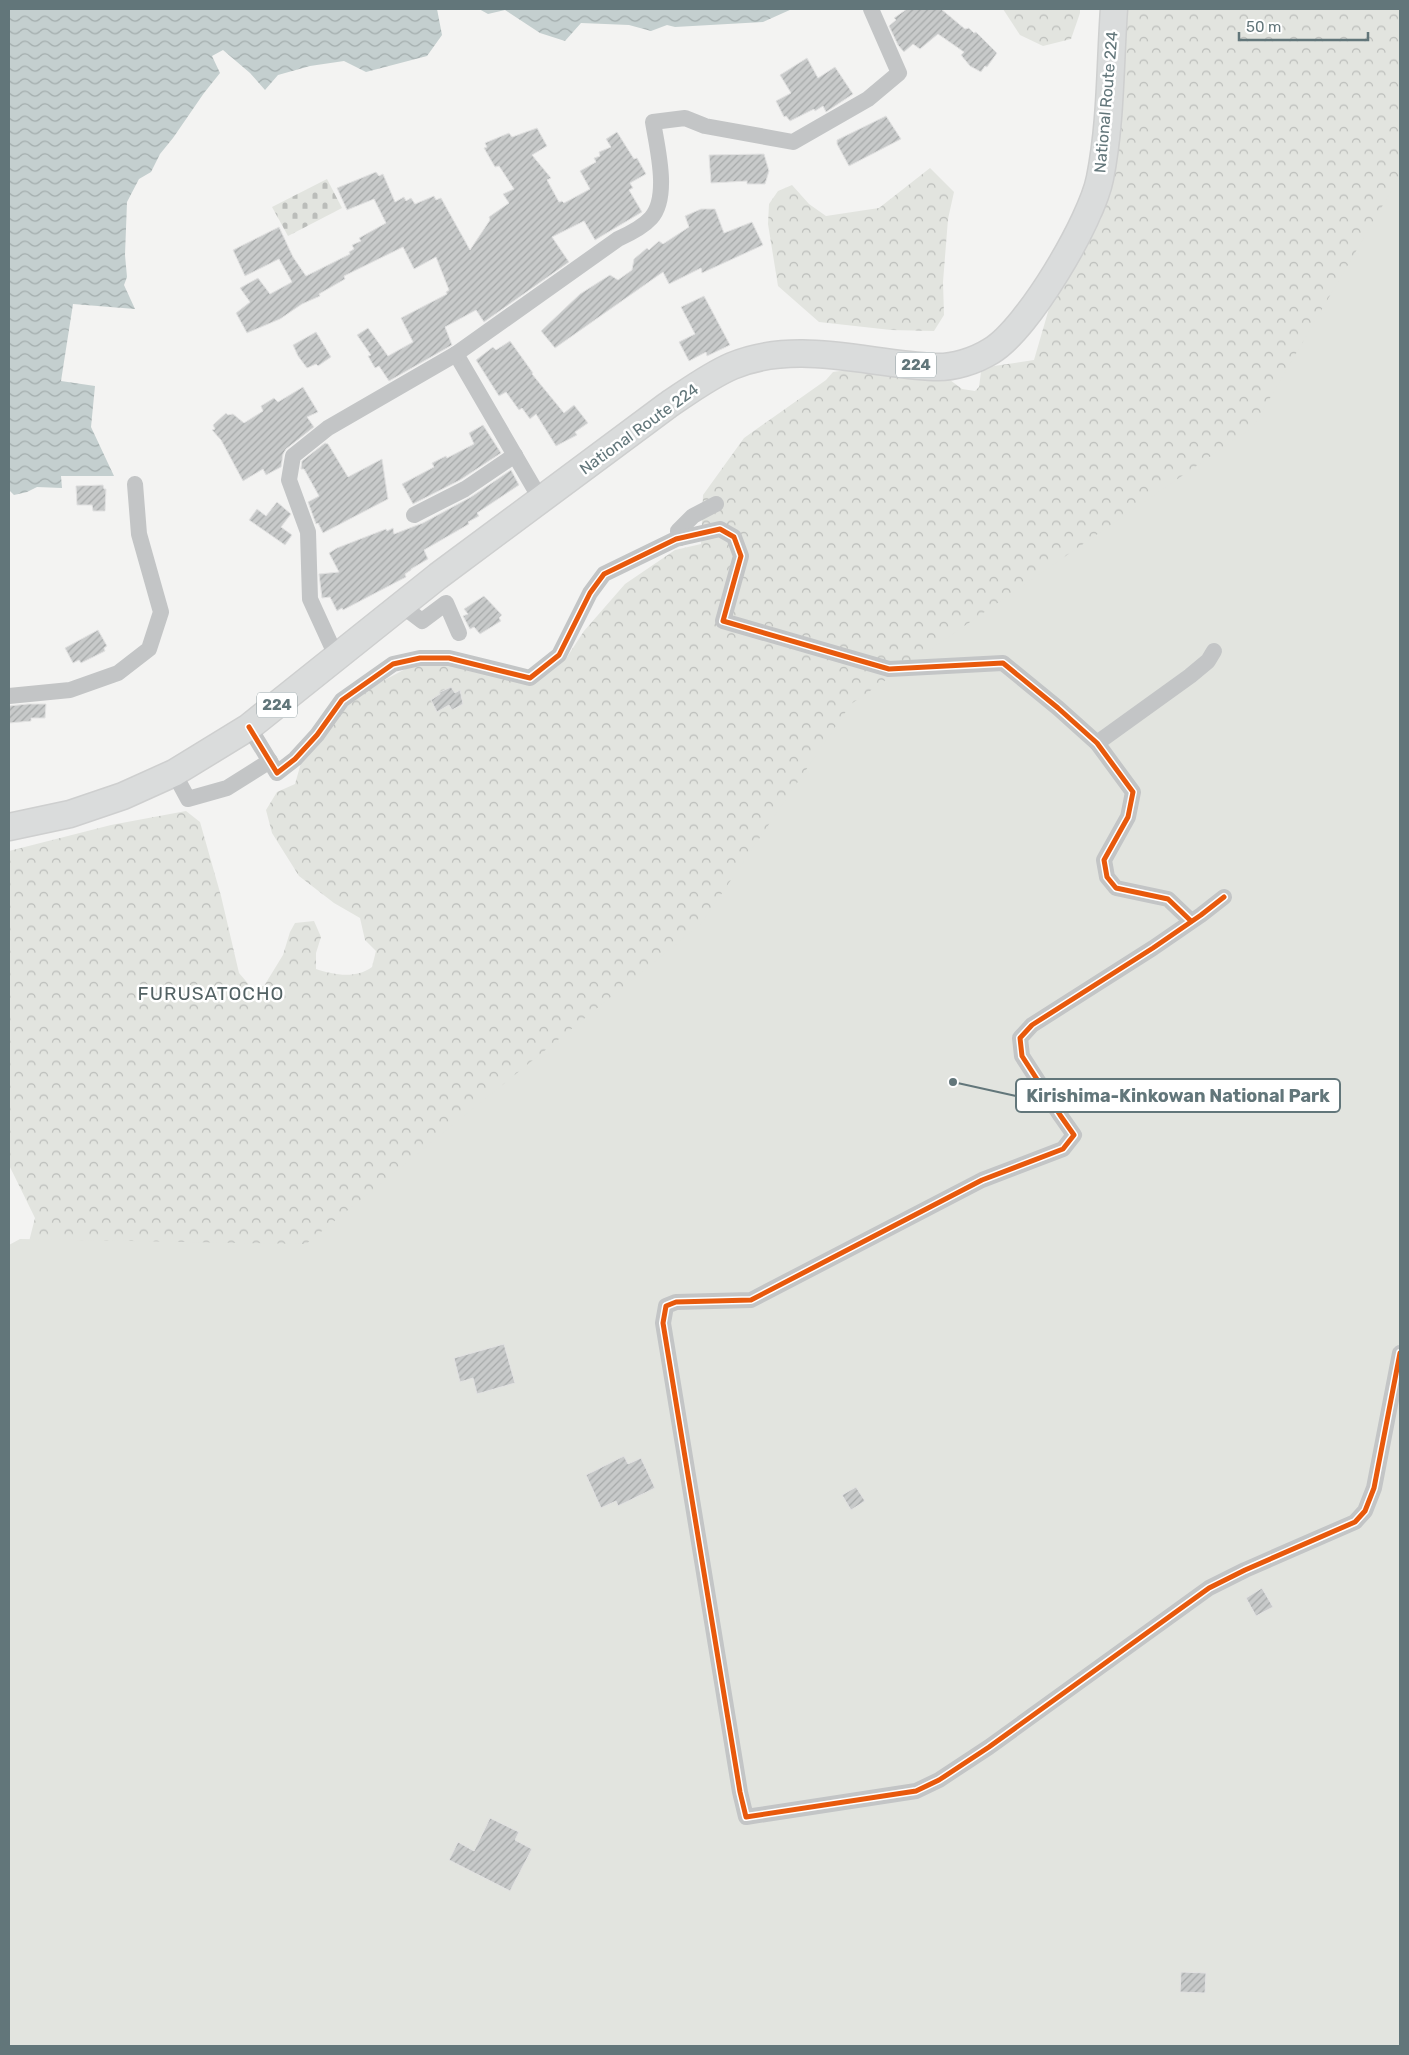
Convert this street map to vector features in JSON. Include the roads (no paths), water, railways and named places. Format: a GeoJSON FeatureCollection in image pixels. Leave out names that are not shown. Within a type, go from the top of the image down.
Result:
{"type":"FeatureCollection","features":[{"type":"Feature","properties":{"kind":"highway","name":"National Route 224"},"geometry":{"type":"LineString","coordinates":[[9,827],[70,814],[123,796],[174,773],[249,727],[438,576],[668,405],[700,384],[733,366],[761,358],[800,354],[935,367],[970,361],[992,350],[1013,331],[1040,296],[1076,238],[1092,207],[1100,179],[1105,145],[1114,9]]}},
{"type":"Feature","properties":{"kind":"street"},"geometry":{"type":"LineString","coordinates":[[337,658],[310,599],[308,532],[289,480],[293,456],[328,428],[456,354],[618,239],[651,218],[659,204],[661,173],[653,122],[685,118],[705,126],[793,142],[868,99],[899,73],[871,9]]}},
{"type":"Feature","properties":{"kind":"street"},"geometry":{"type":"LineString","coordinates":[[456,354],[542,500]]}},
{"type":"Feature","properties":{"kind":"street"},"geometry":{"type":"LineString","coordinates":[[414,515],[466,489],[515,456]]}},
{"type":"Feature","properties":{"kind":"street"},"geometry":{"type":"LineString","coordinates":[[9,696],[70,690],[118,673],[149,650],[161,612],[139,534],[135,484]]}},
{"type":"Feature","properties":{"kind":"street"},"geometry":{"type":"LineString","coordinates":[[680,538],[678,531],[693,516],[716,504]]}},
{"type":"Feature","properties":{"kind":"street"},"geometry":{"type":"LineString","coordinates":[[249,727],[277,773],[295,759],[317,735],[342,700],[393,664],[420,658],[449,658],[530,678],[559,655],[590,593],[604,574],[680,538],[720,529],[734,537],[740,556],[723,621],[890,669],[1003,662],[1097,743],[1133,792],[1128,818],[1104,860],[1107,877],[1116,888],[1168,899],[1191,921]]}},
{"type":"Feature","properties":{"kind":"street"},"geometry":{"type":"LineString","coordinates":[[402,605],[422,621],[446,603],[459,633]]}},
{"type":"Feature","properties":{"kind":"street"},"geometry":{"type":"LineString","coordinates":[[1097,743],[1208,662],[1214,651]]}},
{"type":"Feature","properties":{"kind":"street"},"geometry":{"type":"LineString","coordinates":[[174,773],[188,799],[227,788],[270,761]]}},
{"type":"Feature","properties":{"kind":"street"},"geometry":{"type":"LineString","coordinates":[[1224,897],[1153,948],[1032,1025],[1020,1038],[1022,1056],[1074,1134],[1063,1149],[982,1180],[752,1300],[676,1302],[666,1306],[663,1323],[740,1792],[746,1817],[916,1791],[939,1780],[989,1747],[1210,1588],[1355,1522],[1365,1511],[1374,1488],[1400,1353]]}},
{"type":"Feature","properties":{"kind":"water"},"geometry":{"type":"Polygon","coordinates":[[[9,9],[437,9],[442,35],[427,56],[366,72],[344,61],[310,66],[278,75],[265,90],[250,73],[223,50],[212,56],[220,73],[160,154],[151,172],[139,179],[127,202],[125,255],[127,277],[124,285],[135,309],[73,304],[61,381],[95,386],[91,427],[114,476],[61,476],[62,488],[37,487],[14,495],[9,490],[9,9]]]}},
{"type":"Feature","properties":{"kind":"water"},"geometry":{"type":"Polygon","coordinates":[[[479,9],[792,9],[763,22],[675,27],[667,25],[651,31],[629,25],[581,23],[565,41],[540,33],[505,10],[488,14],[479,9]]]}},
{"type":"Feature","properties":{"kind":"place","name":"Kirishima-Kinkowan National Park"},"geometry":{"type":"Point","coordinates":[953,1082]}},
{"type":"Feature","properties":{"kind":"district","name":"FURUSATOCHO"},"geometry":{"type":"Point","coordinates":[211,993]}}]}
